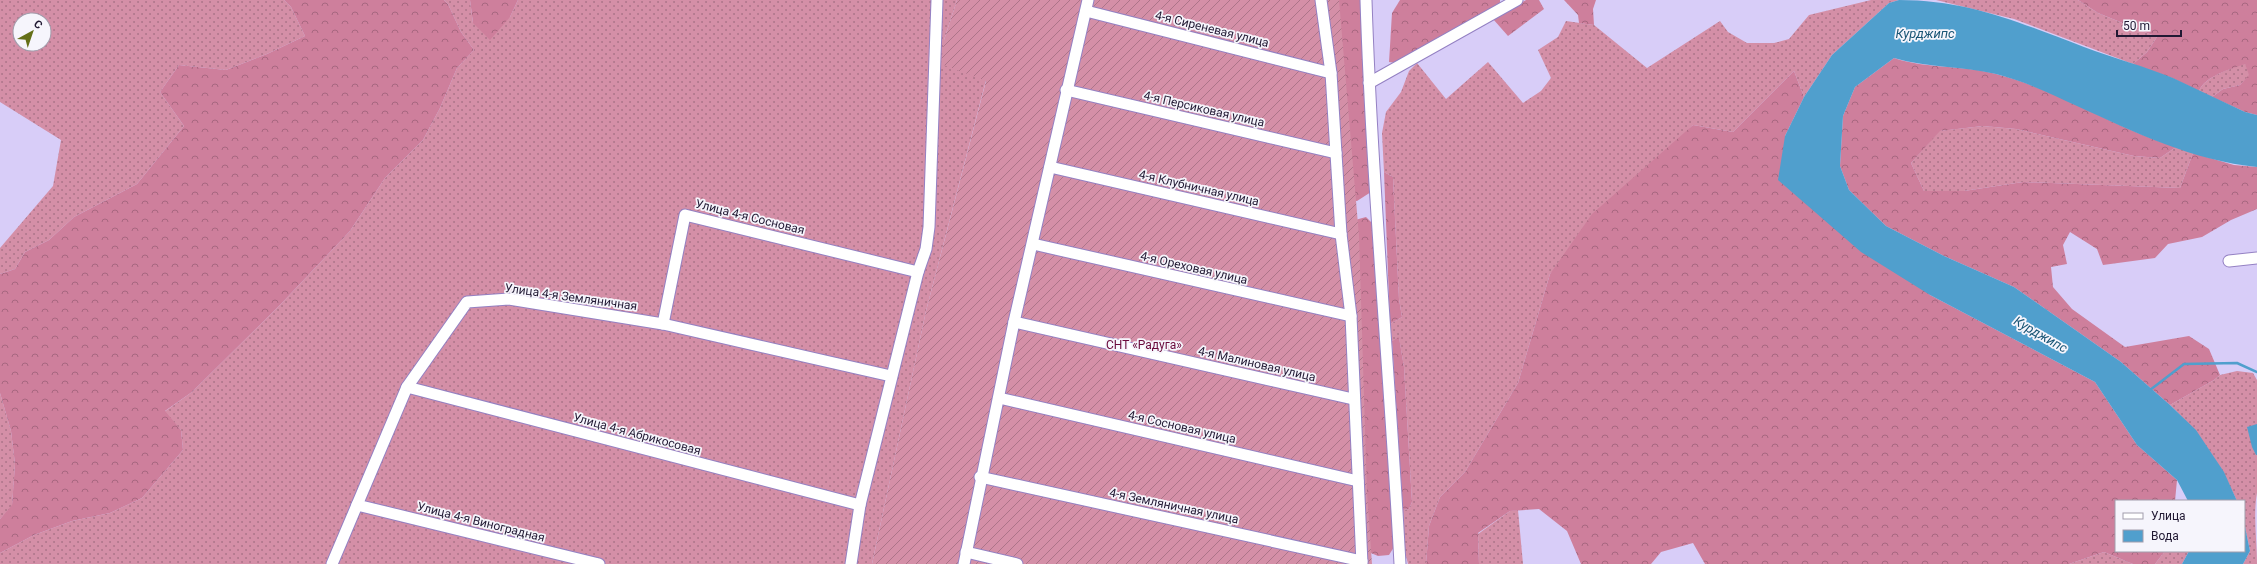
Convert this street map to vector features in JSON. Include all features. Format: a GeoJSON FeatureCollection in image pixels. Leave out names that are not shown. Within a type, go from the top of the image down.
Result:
{"type":"FeatureCollection","features":[{"type":"Feature","properties":{"kind":"street"},"geometry":{"type":"LineString","coordinates":[[851,564],[860,505],[891,376],[918,272],[926,249],[929,227],[937,0]]}},
{"type":"Feature","properties":{"kind":"street"},"geometry":{"type":"LineString","coordinates":[[1321,0],[1331,72],[1341,234],[1351,316],[1353,399],[1362,563]]}},
{"type":"Feature","properties":{"kind":"street"},"geometry":{"type":"LineString","coordinates":[[1366,0],[1369,83],[1395,458],[1400,564]]}},
{"type":"Feature","properties":{"kind":"street"},"geometry":{"type":"LineString","coordinates":[[1369,83],[1517,0]]}},
{"type":"Feature","properties":{"kind":"street"},"geometry":{"type":"LineString","coordinates":[[964,564],[980,477],[999,398],[1014,322],[1033,244],[1066,90],[1087,6]]}},
{"type":"Feature","properties":{"kind":"street","name":"4-я Сиреневая улица"},"geometry":{"type":"LineString","coordinates":[[1087,6],[1331,72]]}},
{"type":"Feature","properties":{"kind":"street","name":"4-я Персиковая улица"},"geometry":{"type":"LineString","coordinates":[[1066,90],[1336,153]]}},
{"type":"Feature","properties":{"kind":"street","name":"4-я Клубничная улица"},"geometry":{"type":"LineString","coordinates":[[1050,167],[1341,234]]}},
{"type":"Feature","properties":{"kind":"street","name":"Улица 4-я Сосновая"},"geometry":{"type":"LineString","coordinates":[[663,324],[684,215],[918,272]]}},
{"type":"Feature","properties":{"kind":"street","name":"4-я Ореховая улица"},"geometry":{"type":"LineString","coordinates":[[1033,244],[1351,316]]}},
{"type":"Feature","properties":{"kind":"street"},"geometry":{"type":"LineString","coordinates":[[2229,261],[2257,258]]}},
{"type":"Feature","properties":{"kind":"street","name":"Улица 4-я Земляничная"},"geometry":{"type":"LineString","coordinates":[[332,564],[407,387],[467,302],[509,299],[663,324],[891,376]]}},
{"type":"Feature","properties":{"kind":"street","name":"4-я Малиновая улица"},"geometry":{"type":"LineString","coordinates":[[1014,322],[1353,399]]}},
{"type":"Feature","properties":{"kind":"street","name":"Улица 4-я Абрикосовая"},"geometry":{"type":"LineString","coordinates":[[407,387],[860,505]]}},
{"type":"Feature","properties":{"kind":"street","name":"4-я Сосновая улица"},"geometry":{"type":"LineString","coordinates":[[999,398],[1358,481]]}},
{"type":"Feature","properties":{"kind":"street","name":"4-я Земляничная улица"},"geometry":{"type":"LineString","coordinates":[[980,477],[1362,563]]}},
{"type":"Feature","properties":{"kind":"street","name":"Улица 4-я Виноградная"},"geometry":{"type":"LineString","coordinates":[[357,505],[599,564]]}},
{"type":"Feature","properties":{"kind":"street"},"geometry":{"type":"LineString","coordinates":[[966,552],[1017,564]]}},
{"type":"Feature","properties":{"kind":"green space"},"geometry":{"type":"Polygon","coordinates":[[[0,0],[284,0],[291,7],[305,36],[267,54],[226,70],[179,65],[160,92],[184,126],[137,184],[74,217],[49,240],[25,252],[15,269],[0,274],[0,248],[53,186],[61,140],[0,102],[0,0]]]}},
{"type":"Feature","properties":{"kind":"green space"},"geometry":{"type":"Polygon","coordinates":[[[284,0],[444,0],[448,4],[461,32],[474,50],[457,68],[440,108],[423,140],[385,178],[350,231],[280,305],[192,392],[165,411],[181,430],[183,450],[142,498],[110,513],[72,521],[34,535],[0,553],[0,519],[12,505],[15,464],[11,431],[0,393],[0,274],[15,269],[25,252],[49,240],[74,217],[137,184],[184,126],[160,92],[179,65],[226,70],[267,54],[305,36],[291,7],[284,0]]]}},
{"type":"Feature","properties":{"kind":"green space"},"geometry":{"type":"Polygon","coordinates":[[[444,0],[470,0],[473,23],[510,17],[518,0],[957,0],[944,40],[986,80],[926,311],[872,564],[0,564],[0,553],[34,535],[72,521],[110,513],[142,498],[183,450],[181,430],[164,412],[192,392],[280,305],[350,231],[385,178],[423,140],[440,108],[457,68],[474,50],[461,32],[448,4],[444,0]]]}},
{"type":"Feature","properties":{"kind":"green space"},"geometry":{"type":"Polygon","coordinates":[[[470,0],[518,0],[510,17],[490,40],[473,23],[470,0]]]}},
{"type":"Feature","properties":{"kind":"green space","name":"СНТ «Радуга»"},"geometry":{"type":"Polygon","coordinates":[[[957,0],[1339,0],[1359,236],[1367,493],[1372,564],[872,564],[926,311],[986,81],[941,64],[944,40],[957,0]]]}},
{"type":"Feature","properties":{"kind":"green space"},"geometry":{"type":"Polygon","coordinates":[[[1330,0],[1360,0],[1371,192],[1357,201],[1347,200],[1330,0]]]}},
{"type":"Feature","properties":{"kind":"green space"},"geometry":{"type":"Polygon","coordinates":[[[1400,0],[1500,0],[1500,3],[1396,63],[1389,62],[1392,13],[1400,0]]]}},
{"type":"Feature","properties":{"kind":"green space"},"geometry":{"type":"Polygon","coordinates":[[[1526,0],[1539,0],[1544,9],[1508,36],[1493,19],[1526,0]]]}},
{"type":"Feature","properties":{"kind":"green space"},"geometry":{"type":"Polygon","coordinates":[[[1564,0],[1596,0],[1593,9],[1594,25],[1579,23],[1578,15],[1564,0]]]}},
{"type":"Feature","properties":{"kind":"green space"},"geometry":{"type":"Polygon","coordinates":[[[1871,0],[1899,0],[1889,3],[1832,55],[1804,97],[1794,71],[1733,132],[1693,125],[1550,274],[1518,383],[1465,472],[1440,497],[1429,526],[1426,564],[1408,564],[1405,552],[1403,510],[1409,509],[1412,502],[1404,367],[1399,338],[1392,341],[1390,324],[1402,317],[1399,299],[1393,177],[1384,172],[1382,133],[1386,112],[1401,92],[1409,71],[1417,63],[1446,99],[1488,62],[1523,103],[1541,91],[1551,78],[1538,50],[1558,37],[1566,21],[1594,25],[1647,68],[1720,21],[1728,32],[1747,43],[1774,43],[1789,39],[1809,15],[1871,0]]]}},
{"type":"Feature","properties":{"kind":"green space"},"geometry":{"type":"Polygon","coordinates":[[[1936,0],[2078,0],[2098,13],[2157,37],[2147,52],[2133,64],[2014,19],[1936,0]]]}},
{"type":"Feature","properties":{"kind":"green space"},"geometry":{"type":"Polygon","coordinates":[[[2078,0],[2257,0],[2257,115],[2245,112],[2212,97],[2223,89],[2240,85],[2249,75],[2245,64],[2212,77],[2202,86],[2199,91],[2172,78],[2133,64],[2147,52],[2157,37],[2098,13],[2078,0]]]}},
{"type":"Feature","properties":{"kind":"green space"},"geometry":{"type":"Polygon","coordinates":[[[1894,58],[1932,66],[1983,71],[2019,81],[2042,89],[2131,130],[2176,147],[2160,158],[2134,156],[2016,129],[1983,126],[1940,131],[1911,163],[1924,191],[1964,191],[2023,182],[2180,188],[2193,153],[2234,165],[2257,167],[2257,209],[2231,220],[2202,237],[2168,244],[2155,258],[2103,265],[2097,249],[2070,232],[2063,245],[2067,264],[2051,267],[2053,287],[2072,309],[2125,347],[2189,336],[2209,349],[2220,375],[2214,380],[2170,405],[2121,362],[2014,287],[1944,256],[1886,226],[1849,190],[1840,166],[1843,116],[1855,87],[1894,58]]]}},
{"type":"Feature","properties":{"kind":"green space"},"geometry":{"type":"Polygon","coordinates":[[[2245,63],[2250,75],[2240,85],[2223,89],[2212,97],[2199,91],[2202,86],[2212,77],[2245,63]]]}},
{"type":"Feature","properties":{"kind":"green space"},"geometry":{"type":"Polygon","coordinates":[[[1794,71],[1804,97],[1785,136],[1930,295],[2095,382],[2137,445],[2177,480],[2175,500],[2115,500],[2115,552],[2164,552],[2155,564],[2133,564],[2104,552],[2069,564],[1705,564],[1693,543],[1661,552],[1651,564],[1581,564],[1567,531],[1539,509],[1510,511],[1478,533],[1479,564],[1426,564],[1429,526],[1440,497],[1465,472],[1518,383],[1550,274],[1592,214],[1693,125],[1733,132],[1794,71]]]}},
{"type":"Feature","properties":{"kind":"green space"},"geometry":{"type":"Polygon","coordinates":[[[1983,126],[2016,129],[2134,156],[2160,158],[2176,147],[2193,153],[2180,188],[2023,182],[1964,191],[1924,191],[1911,163],[1939,131],[1983,126]]]}},
{"type":"Feature","properties":{"kind":"green space"},"geometry":{"type":"Polygon","coordinates":[[[1384,172],[1393,177],[1399,299],[1402,317],[1390,324],[1384,172]]]}},
{"type":"Feature","properties":{"kind":"green space"},"geometry":{"type":"Polygon","coordinates":[[[1366,217],[1372,223],[1394,547],[1389,555],[1378,556],[1366,551],[1355,220],[1366,217]]]}},
{"type":"Feature","properties":{"kind":"green space"},"geometry":{"type":"Polygon","coordinates":[[[1399,337],[1404,367],[1412,502],[1409,509],[1403,510],[1392,341],[1399,337]]]}},
{"type":"Feature","properties":{"kind":"green space"},"geometry":{"type":"Polygon","coordinates":[[[2237,371],[2253,373],[2257,380],[2257,493],[2255,519],[2257,564],[2243,564],[2250,551],[2245,527],[2245,500],[2236,500],[2223,473],[2208,449],[2191,427],[2170,405],[2214,380],[2220,375],[2237,371]]]}},
{"type":"Feature","properties":{"kind":"green space"},"geometry":{"type":"Polygon","coordinates":[[[0,393],[11,431],[15,464],[12,506],[0,519],[0,393]]]}},
{"type":"Feature","properties":{"kind":"green space"},"geometry":{"type":"Polygon","coordinates":[[[1518,510],[1523,564],[1479,564],[1478,534],[1510,511],[1518,510]]]}},
{"type":"Feature","properties":{"kind":"green space"},"geometry":{"type":"Polygon","coordinates":[[[2104,552],[2133,564],[2069,564],[2104,552]]]}},
{"type":"Feature","properties":{"kind":"green space"},"geometry":{"type":"Polygon","coordinates":[[[2164,552],[2188,552],[2182,564],[2155,564],[2164,552]]]}},
{"type":"Feature","properties":{"kind":"water","name":"Курджипс"},"geometry":{"type":"Polygon","coordinates":[[[1899,0],[1924,1],[1948,4],[1994,14],[2173,78],[2245,112],[2257,115],[2257,167],[2210,159],[2187,152],[2120,126],[2017,80],[1983,71],[1919,64],[1894,58],[1855,87],[1843,116],[1840,166],[1849,190],[1886,226],[1944,256],[2014,287],[2121,362],[2196,430],[2224,472],[2237,500],[2187,500],[2177,480],[2137,445],[2095,382],[1930,295],[1861,252],[1778,180],[1785,136],[1804,97],[1832,55],[1889,3],[1899,0]]]}},
{"type":"Feature","properties":{"kind":"water"},"geometry":{"type":"Polygon","coordinates":[[[2257,424],[2256,455],[2252,447],[2247,427],[2257,424]]]}},
{"type":"Feature","properties":{"kind":"water"},"geometry":{"type":"Polygon","coordinates":[[[2245,527],[2250,551],[2243,564],[2182,564],[2188,552],[2245,552],[2245,527]]]}},
{"type":"Feature","properties":{"kind":"waterway"},"geometry":{"type":"LineString","coordinates":[[2150,390],[2184,364],[2237,363],[2257,372]]}}]}
